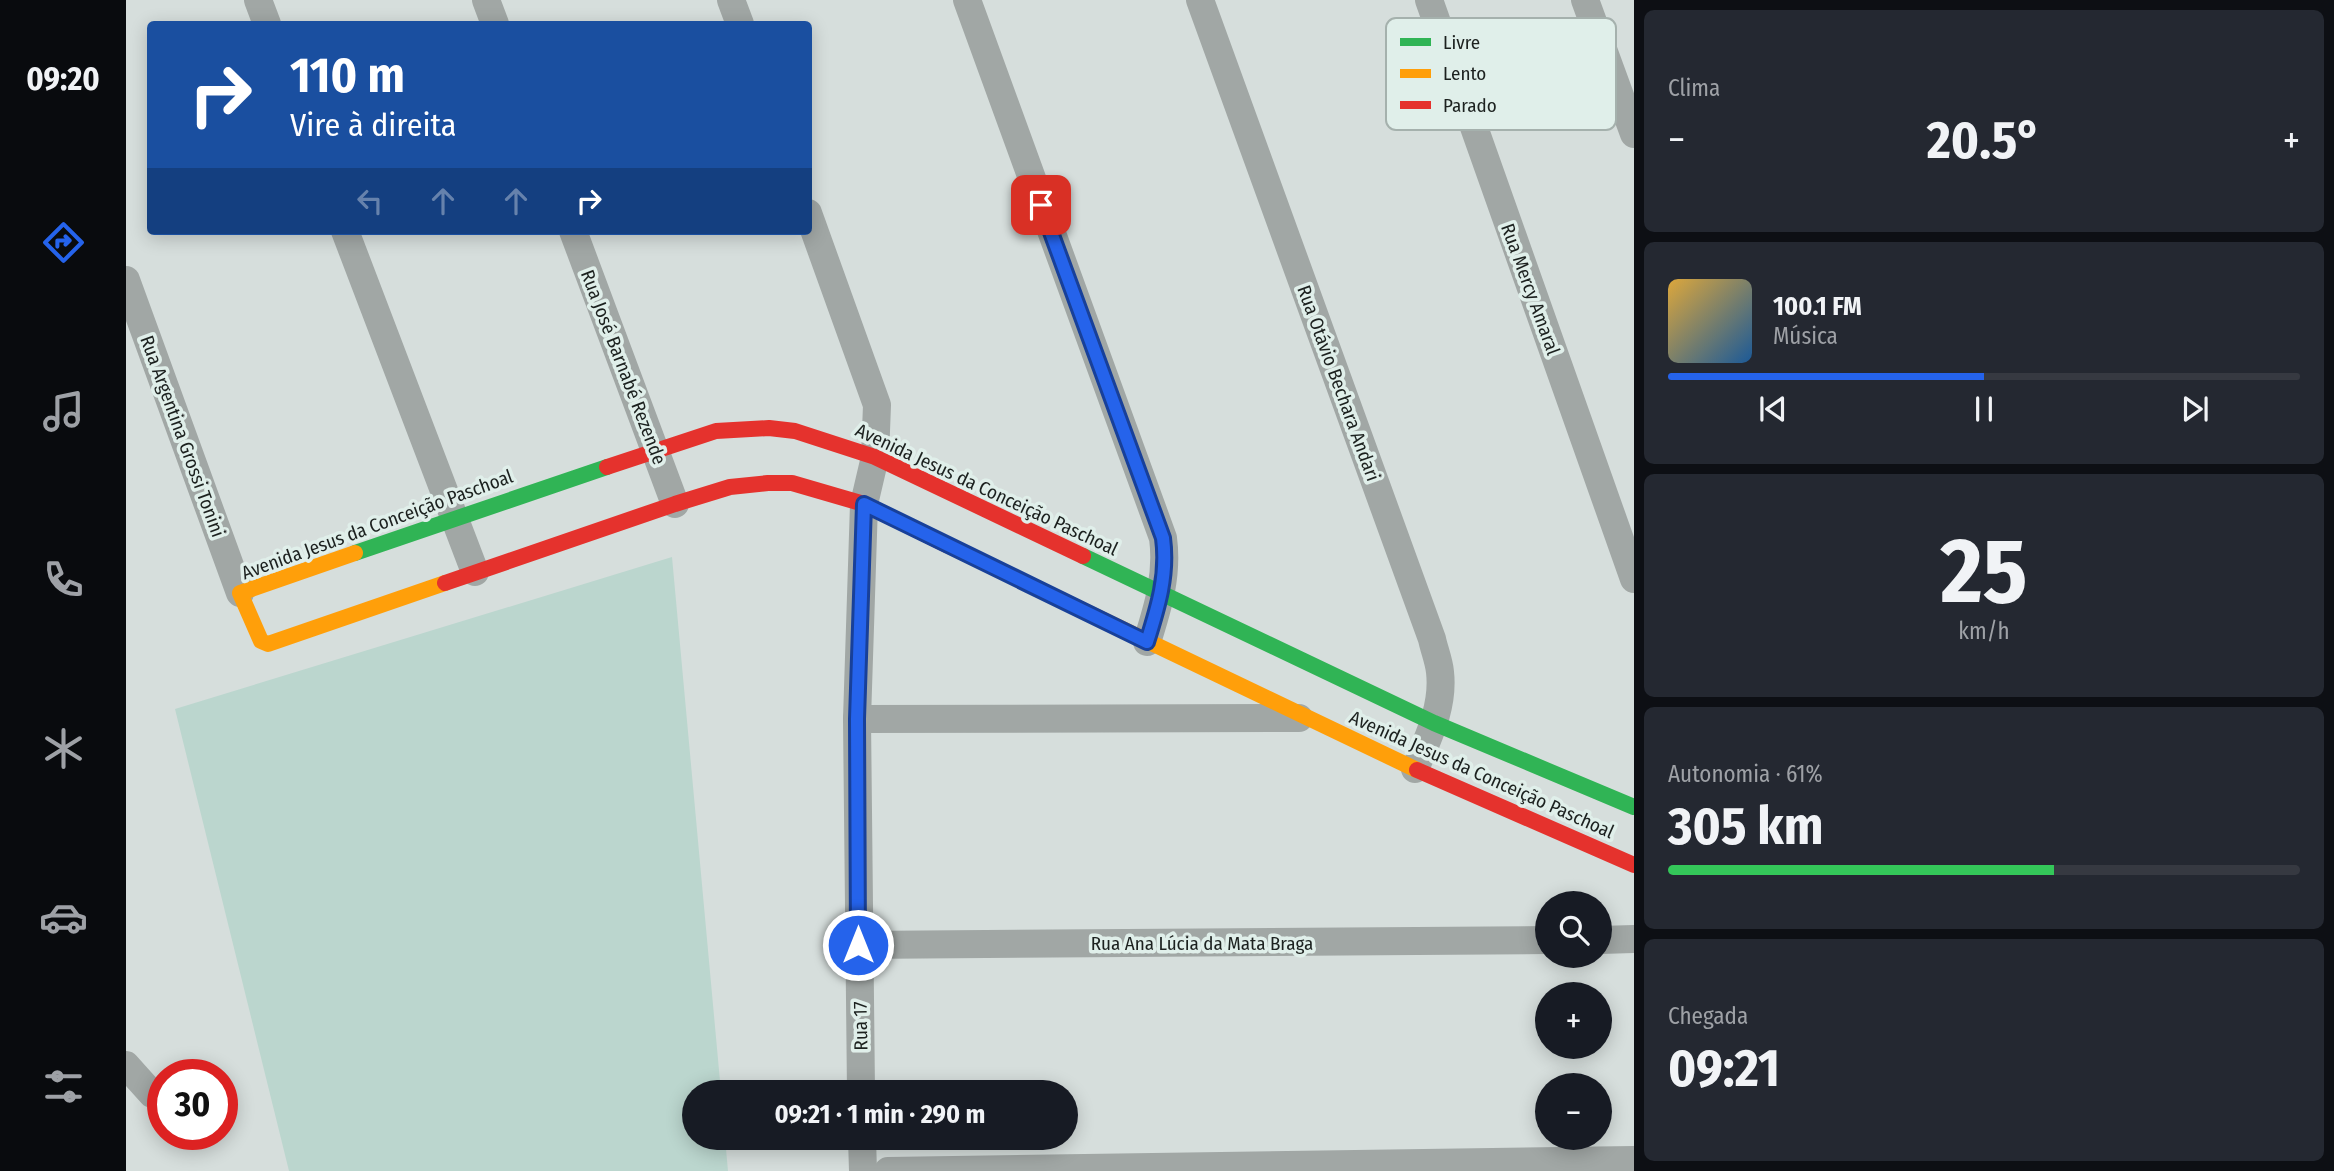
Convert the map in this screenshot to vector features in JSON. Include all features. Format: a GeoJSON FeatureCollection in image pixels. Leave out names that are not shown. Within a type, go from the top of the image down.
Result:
{"type":"FeatureCollection","features":[{"type":"Feature","properties":{"kind":"street"},"geometry":{"type":"LineString","coordinates":[[258,0],[266,21]]}},
{"type":"Feature","properties":{"kind":"street"},"geometry":{"type":"LineString","coordinates":[[486,0],[494,21]]}},
{"type":"Feature","properties":{"kind":"street"},"geometry":{"type":"LineString","coordinates":[[731,0],[739,21]]}},
{"type":"Feature","properties":{"kind":"street"},"geometry":{"type":"LineString","coordinates":[[967,0],[1163,538],[1165,552],[1162,593],[1147,642]]}},
{"type":"Feature","properties":{"kind":"street","name":"Rua Otávio Bechara Andari"},"geometry":{"type":"LineString","coordinates":[[1200,0],[1432,639],[1440,672],[1439,701],[1434,723],[1415,769]]}},
{"type":"Feature","properties":{"kind":"street","name":"Rua Mercy Amaral"},"geometry":{"type":"LineString","coordinates":[[1429,0],[1435,18]]}},
{"type":"Feature","properties":{"kind":"street"},"geometry":{"type":"LineString","coordinates":[[1585,0],[1592,18]]}},
{"type":"Feature","properties":{"kind":"street"},"geometry":{"type":"LineString","coordinates":[[1616,85],[1634,134]]}},
{"type":"Feature","properties":{"kind":"street","name":"Rua Mercy Amaral"},"geometry":{"type":"LineString","coordinates":[[1475,130],[1634,579]]}},
{"type":"Feature","properties":{"kind":"street","name":"Rua 17"},"geometry":{"type":"LineString","coordinates":[[812,225],[877,405],[875,457],[864,504],[857,719],[861,1080]]}},
{"type":"Feature","properties":{"kind":"street"},"geometry":{"type":"LineString","coordinates":[[347,235],[475,572]]}},
{"type":"Feature","properties":{"kind":"street","name":"Rua José Barnabé Rezende"},"geometry":{"type":"LineString","coordinates":[[574,235],[675,504]]}},
{"type":"Feature","properties":{"kind":"street","name":"Rua Argentina Grossi Tonini"},"geometry":{"type":"LineString","coordinates":[[126,279],[240,593]]}},
{"type":"Feature","properties":{"kind":"street","name":"Avenida Jesus da Conceição Paschoal"},"geometry":{"type":"LineString","coordinates":[[1634,807],[1434,723],[875,457],[795,431],[769,428],[716,431],[240,593],[261,642],[268,644],[730,487],[792,483],[864,504],[1415,769],[1634,865]]}},
{"type":"Feature","properties":{"kind":"street"},"geometry":{"type":"LineString","coordinates":[[857,719],[1307,718]]}},
{"type":"Feature","properties":{"kind":"street"},"geometry":{"type":"LineString","coordinates":[[1612,940],[1634,939]]}},
{"type":"Feature","properties":{"kind":"street","name":"Rua Ana Lúcia da Mata Braga"},"geometry":{"type":"LineString","coordinates":[[858,945],[1535,940]]}},
{"type":"Feature","properties":{"kind":"street"},"geometry":{"type":"LineString","coordinates":[[126,1065],[147,1088]]}},
{"type":"Feature","properties":{"kind":"street"},"geometry":{"type":"LineString","coordinates":[[862,1150],[863,1171]]}},
{"type":"Feature","properties":{"kind":"street"},"geometry":{"type":"LineString","coordinates":[[888,1171],[1634,1160]]}},
{"type":"Feature","properties":{"kind":"green space"},"geometry":{"type":"Polygon","coordinates":[[[672,557],[720,1080],[682,1080],[682,1150],[726,1150],[728,1171],[289,1171],[175,709],[672,557]]]}},
{"type":"Feature","properties":{"kind":"traffic: fast"},"geometry":{"type":"LineString","coordinates":[[355,553],[607,467]]}},
{"type":"Feature","properties":{"kind":"traffic: fast"},"geometry":{"type":"LineString","coordinates":[[1083,556],[1434,723],[1634,807]]}},
{"type":"Feature","properties":{"kind":"traffic: slow"},"geometry":{"type":"LineString","coordinates":[[947,545],[1417,770]]}},
{"type":"Feature","properties":{"kind":"traffic: slow"},"geometry":{"type":"LineString","coordinates":[[355,553],[240,593],[261,641],[268,644],[445,583]]}},
{"type":"Feature","properties":{"kind":"traffic: jam"},"geometry":{"type":"LineString","coordinates":[[607,467],[716,431],[769,428],[795,431],[875,457],[1083,556]]}},
{"type":"Feature","properties":{"kind":"traffic: jam"},"geometry":{"type":"LineString","coordinates":[[445,583],[675,504],[730,487],[768,483],[792,483],[864,504],[947,545]]}},
{"type":"Feature","properties":{"kind":"traffic: jam"},"geometry":{"type":"LineString","coordinates":[[1417,770],[1634,865]]}},
{"type":"Feature","properties":{"kind":"route"},"geometry":{"type":"LineString","coordinates":[[858,945],[857,719],[864,504],[1147,642],[1162,593],[1165,569],[1163,538],[1041,205]]}}]}
